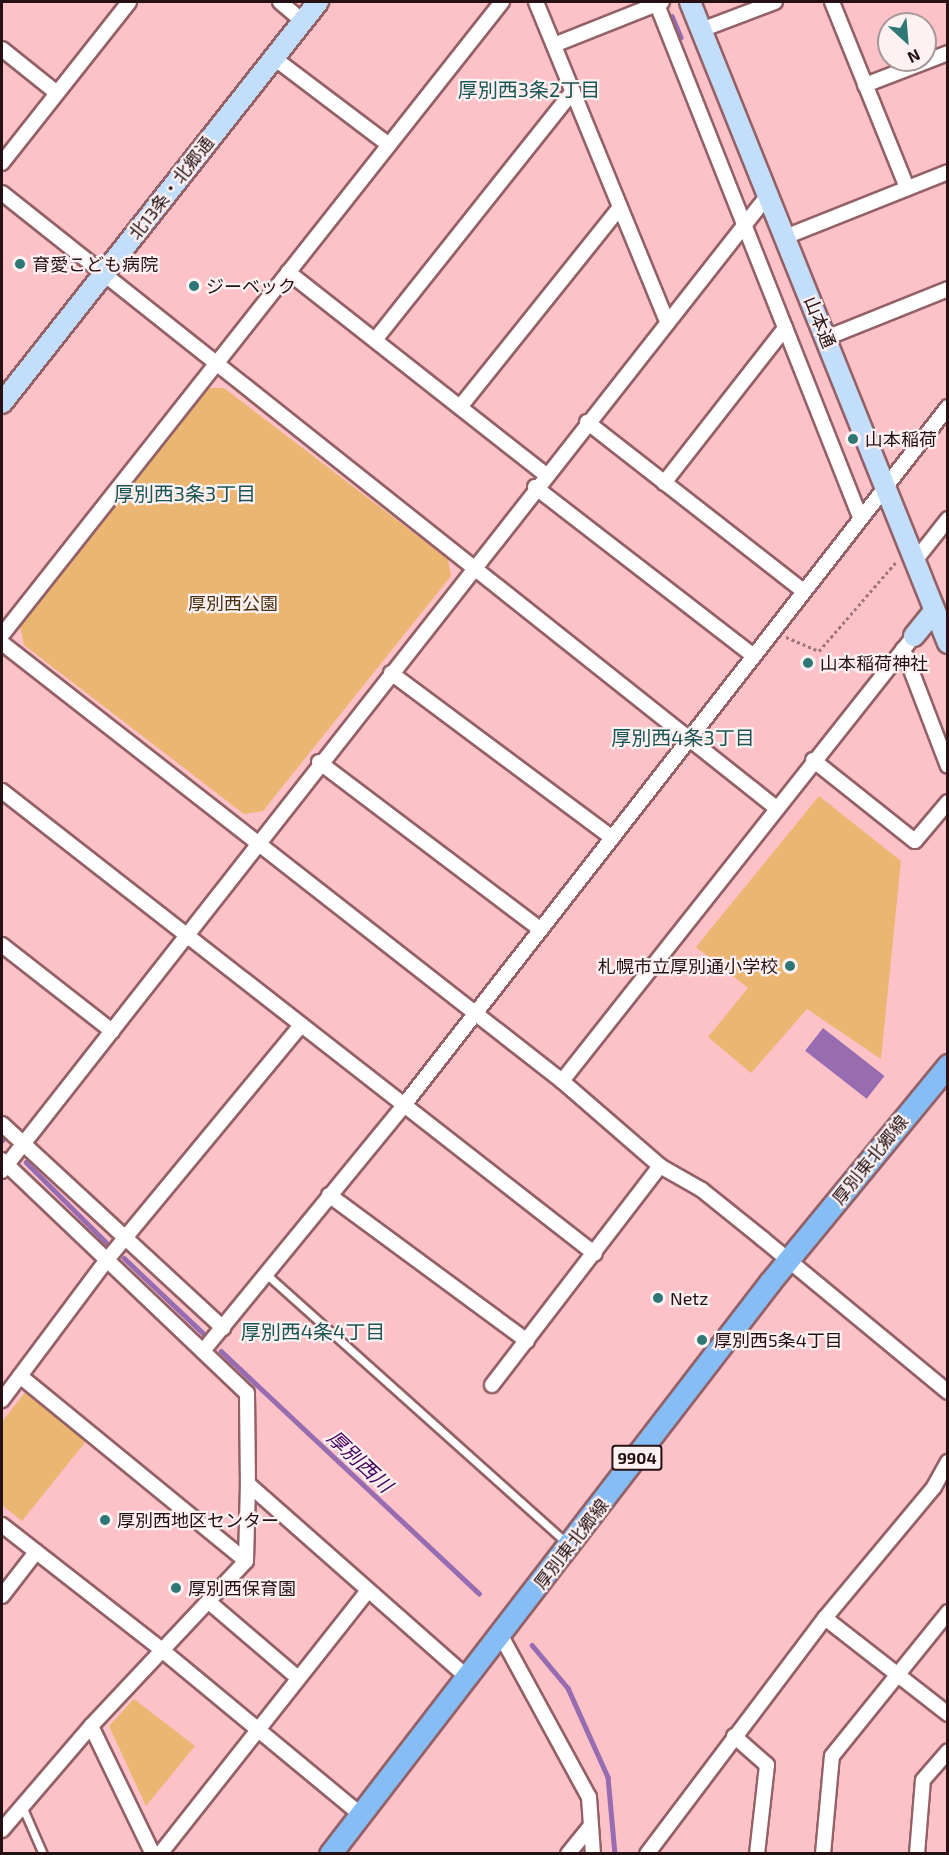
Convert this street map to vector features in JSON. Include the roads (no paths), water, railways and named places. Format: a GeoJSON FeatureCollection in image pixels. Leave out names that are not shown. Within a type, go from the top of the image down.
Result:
{"type":"FeatureCollection","features":[{"type":"Feature","properties":{"kind":"main road","name":"厚別東北郷線"},"geometry":{"type":"LineString","coordinates":[[330,1854],[789,1260],[948,1065]]}},
{"type":"Feature","properties":{"kind":"street"},"geometry":{"type":"LineString","coordinates":[[280,2],[303,21]]}},
{"type":"Feature","properties":{"kind":"street","name":"北13条・北郷通"},"geometry":{"type":"LineString","coordinates":[[2,403],[318,2]]}},
{"type":"Feature","properties":{"kind":"street"},"geometry":{"type":"LineString","coordinates":[[2,635],[502,2]]}},
{"type":"Feature","properties":{"kind":"street"},"geometry":{"type":"LineString","coordinates":[[536,2],[666,321]]}},
{"type":"Feature","properties":{"kind":"street"},"geometry":{"type":"LineString","coordinates":[[554,45],[659,2],[746,219],[785,328],[863,514]]}},
{"type":"Feature","properties":{"kind":"street","name":"山本通"},"geometry":{"type":"LineString","coordinates":[[690,2],[762,201],[785,237],[826,338],[906,561],[919,629],[948,643]]}},
{"type":"Feature","properties":{"kind":"street"},"geometry":{"type":"LineString","coordinates":[[701,30],[775,2]]}},
{"type":"Feature","properties":{"kind":"street"},"geometry":{"type":"LineString","coordinates":[[832,2],[907,188]]}},
{"type":"Feature","properties":{"kind":"street"},"geometry":{"type":"LineString","coordinates":[[2,163],[124,3]]}},
{"type":"Feature","properties":{"kind":"street"},"geometry":{"type":"LineString","coordinates":[[2,49],[57,93]]}},
{"type":"Feature","properties":{"kind":"street"},"geometry":{"type":"LineString","coordinates":[[865,85],[948,53]]}},
{"type":"Feature","properties":{"kind":"street"},"geometry":{"type":"LineString","coordinates":[[274,58],[389,145]]}},
{"type":"Feature","properties":{"kind":"street"},"geometry":{"type":"LineString","coordinates":[[375,340],[573,91]]}},
{"type":"Feature","properties":{"kind":"street"},"geometry":{"type":"LineString","coordinates":[[785,237],[948,172]]}},
{"type":"Feature","properties":{"kind":"street"},"geometry":{"type":"LineString","coordinates":[[2,193],[775,807]]}},
{"type":"Feature","properties":{"kind":"street"},"geometry":{"type":"LineString","coordinates":[[2,1830],[91,1726],[246,1561],[248,1484],[247,1393],[3,1165],[23,1144],[112,1031],[259,843],[319,762],[762,201]]}},
{"type":"Feature","properties":{"kind":"street"},"geometry":{"type":"LineString","coordinates":[[460,407],[620,207]]}},
{"type":"Feature","properties":{"kind":"street"},"geometry":{"type":"LineString","coordinates":[[288,272],[546,475]]}},
{"type":"Feature","properties":{"kind":"street"},"geometry":{"type":"LineString","coordinates":[[826,338],[948,289]]}},
{"type":"Feature","properties":{"kind":"street"},"geometry":{"type":"LineString","coordinates":[[664,483],[785,328]]}},
{"type":"Feature","properties":{"kind":"street"},"geometry":{"type":"LineString","coordinates":[[203,1351],[404,1105],[802,590],[948,407]]}},
{"type":"Feature","properties":{"kind":"street"},"geometry":{"type":"LineString","coordinates":[[587,422],[802,590]]}},
{"type":"Feature","properties":{"kind":"street"},"geometry":{"type":"LineString","coordinates":[[535,488],[752,655]]}},
{"type":"Feature","properties":{"kind":"street"},"geometry":{"type":"LineString","coordinates":[[906,561],[948,519]]}},
{"type":"Feature","properties":{"kind":"street"},"geometry":{"type":"LineString","coordinates":[[562,1081],[775,807],[919,629]]}},
{"type":"Feature","properties":{"kind":"street"},"geometry":{"type":"LineString","coordinates":[[919,629],[948,766]]}},
{"type":"Feature","properties":{"kind":"street"},"geometry":{"type":"LineString","coordinates":[[2,643],[562,1081],[660,1166],[702,1191],[948,1392]]}},
{"type":"Feature","properties":{"kind":"street"},"geometry":{"type":"LineString","coordinates":[[391,673],[612,838]]}},
{"type":"Feature","properties":{"kind":"street"},"geometry":{"type":"LineString","coordinates":[[813,760],[915,841],[948,801]]}},
{"type":"Feature","properties":{"kind":"street"},"geometry":{"type":"LineString","coordinates":[[319,762],[541,930]]}},
{"type":"Feature","properties":{"kind":"street"},"geometry":{"type":"LineString","coordinates":[[2,791],[595,1254]]}},
{"type":"Feature","properties":{"kind":"street"},"geometry":{"type":"LineString","coordinates":[[2,945],[112,1031]]}},
{"type":"Feature","properties":{"kind":"street"},"geometry":{"type":"LineString","coordinates":[[2,1400],[106,1261],[301,1025]]}},
{"type":"Feature","properties":{"kind":"street"},"geometry":{"type":"LineString","coordinates":[[2,1124],[223,1328]]}},
{"type":"Feature","properties":{"kind":"street"},"geometry":{"type":"LineString","coordinates":[[492,1385],[595,1254],[660,1166]]}},
{"type":"Feature","properties":{"kind":"street"},"geometry":{"type":"LineString","coordinates":[[329,1195],[526,1341]]}},
{"type":"Feature","properties":{"kind":"street"},"geometry":{"type":"LineString","coordinates":[[20,1376],[246,1561]]}},
{"type":"Feature","properties":{"kind":"street"},"geometry":{"type":"LineString","coordinates":[[647,1854],[825,1618],[934,1487],[948,1462]]}},
{"type":"Feature","properties":{"kind":"street"},"geometry":{"type":"LineString","coordinates":[[248,1484],[367,1592],[467,1677]]}},
{"type":"Feature","properties":{"kind":"street"},"geometry":{"type":"LineString","coordinates":[[2,1525],[163,1651],[361,1815]]}},
{"type":"Feature","properties":{"kind":"street"},"geometry":{"type":"LineString","coordinates":[[2,1596],[36,1552]]}},
{"type":"Feature","properties":{"kind":"street"},"geometry":{"type":"LineString","coordinates":[[160,1854],[367,1592]]}},
{"type":"Feature","properties":{"kind":"street"},"geometry":{"type":"LineString","coordinates":[[209,1602],[298,1678]]}},
{"type":"Feature","properties":{"kind":"street"},"geometry":{"type":"LineString","coordinates":[[823,1854],[832,1756],[948,1612]]}},
{"type":"Feature","properties":{"kind":"street"},"geometry":{"type":"LineString","coordinates":[[825,1618],[948,1714]]}},
{"type":"Feature","properties":{"kind":"street"},"geometry":{"type":"LineString","coordinates":[[500,1634],[589,1797],[593,1854]]}},
{"type":"Feature","properties":{"kind":"street"},"geometry":{"type":"LineString","coordinates":[[91,1726],[153,1854]]}},
{"type":"Feature","properties":{"kind":"street"},"geometry":{"type":"LineString","coordinates":[[734,1736],[767,1765],[757,1854]]}},
{"type":"Feature","properties":{"kind":"street"},"geometry":{"type":"LineString","coordinates":[[917,1854],[924,1780],[948,1751]]}},
{"type":"Feature","properties":{"kind":"street"},"geometry":{"type":"LineString","coordinates":[[568,1854],[591,1826]]}},
{"type":"Feature","properties":{"kind":"lane"},"geometry":{"type":"LineString","coordinates":[[266,1274],[571,1545]]}},
{"type":"Feature","properties":{"kind":"lane"},"geometry":{"type":"LineString","coordinates":[[22,1806],[43,1854]]}},
{"type":"Feature","properties":{"kind":"waterway"},"geometry":{"type":"LineString","coordinates":[[672,16],[681,37]]}},
{"type":"Feature","properties":{"kind":"waterway","name":"厚別西川"},"geometry":{"type":"LineString","coordinates":[[26,1162],[106,1242]]}},
{"type":"Feature","properties":{"kind":"waterway","name":"厚別西川"},"geometry":{"type":"LineString","coordinates":[[124,1258],[205,1335]]}},
{"type":"Feature","properties":{"kind":"waterway","name":"厚別西川"},"geometry":{"type":"LineString","coordinates":[[221,1351],[479,1593]]}},
{"type":"Feature","properties":{"kind":"waterway","name":"厚別西川"},"geometry":{"type":"LineString","coordinates":[[532,1645],[568,1688],[608,1777],[615,1854]]}},
{"type":"Feature","properties":{"kind":"place","name":"育愛こども病院"},"geometry":{"type":"Point","coordinates":[20,264]}},
{"type":"Feature","properties":{"kind":"place","name":"ジーベック"},"geometry":{"type":"Point","coordinates":[194,286]}},
{"type":"Feature","properties":{"kind":"place","name":"山本稲荷"},"geometry":{"type":"Point","coordinates":[853,439]}},
{"type":"Feature","properties":{"kind":"place","name":"山本稲荷神社"},"geometry":{"type":"Point","coordinates":[808,663]}},
{"type":"Feature","properties":{"kind":"place","name":"札幌市立厚別通小学校"},"geometry":{"type":"Point","coordinates":[790,966]}},
{"type":"Feature","properties":{"kind":"place","name":"Netz"},"geometry":{"type":"Point","coordinates":[658,1298]}},
{"type":"Feature","properties":{"kind":"place","name":"厚別西5条4丁目"},"geometry":{"type":"Point","coordinates":[702,1340]}},
{"type":"Feature","properties":{"kind":"place","name":"厚別西地区センター"},"geometry":{"type":"Point","coordinates":[105,1520]}},
{"type":"Feature","properties":{"kind":"place","name":"厚別西保育園"},"geometry":{"type":"Point","coordinates":[176,1588]}},
{"type":"Feature","properties":{"kind":"district","name":"厚別西3条2丁目"},"geometry":{"type":"Point","coordinates":[529,89]}},
{"type":"Feature","properties":{"kind":"district","name":"厚別西3条3丁目"},"geometry":{"type":"Point","coordinates":[185,493]}},
{"type":"Feature","properties":{"kind":"district","name":"厚別西4条3丁目"},"geometry":{"type":"Point","coordinates":[683,737]}},
{"type":"Feature","properties":{"kind":"district","name":"厚別西4条4丁目"},"geometry":{"type":"Point","coordinates":[313,1331]}},
{"type":"Feature","properties":{"kind":"park label","name":"厚別西公園"},"geometry":{"type":"Point","coordinates":[233,603]}}]}
